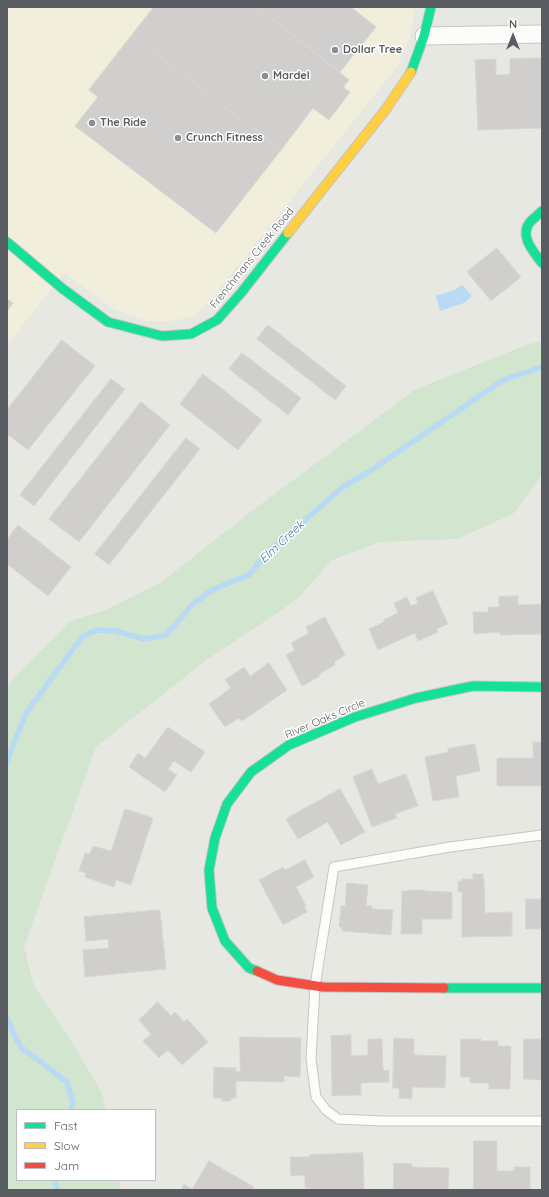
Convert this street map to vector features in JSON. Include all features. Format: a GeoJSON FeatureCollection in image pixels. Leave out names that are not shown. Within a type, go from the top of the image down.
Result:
{"type":"FeatureCollection","features":[{"type":"Feature","properties":{"kind":"street","name":"Frenchmans Creek Road"},"geometry":{"type":"LineString","coordinates":[[7,242],[63,289],[108,322],[162,336],[191,334],[217,320],[241,293],[381,115],[410,74],[424,36],[430,7]]}},
{"type":"Feature","properties":{"kind":"street"},"geometry":{"type":"LineString","coordinates":[[424,36],[542,34]]}},
{"type":"Feature","properties":{"kind":"street"},"geometry":{"type":"LineString","coordinates":[[542,212],[531,220],[526,227],[525,234],[527,242],[542,263]]}},
{"type":"Feature","properties":{"kind":"street","name":"River Oaks Circle"},"geometry":{"type":"LineString","coordinates":[[542,687],[473,686],[416,698],[355,717],[289,745],[251,772],[227,804],[215,838],[209,870],[212,908],[225,941],[249,968],[277,980],[331,987],[542,988]]}},
{"type":"Feature","properties":{"kind":"lane"},"geometry":{"type":"LineString","coordinates":[[542,835],[450,847],[334,867],[316,986],[312,1059],[316,1097],[326,1110],[338,1119],[389,1121],[542,1121]]}},
{"type":"Feature","properties":{"kind":"shaded area"},"geometry":{"type":"Polygon","coordinates":[[[7,7],[415,7],[411,34],[399,64],[212,298],[193,316],[172,321],[146,321],[114,309],[64,273],[7,345],[7,7]]]}},
{"type":"Feature","properties":{"kind":"green space"},"geometry":{"type":"Polygon","coordinates":[[[542,341],[542,471],[540,478],[513,514],[457,539],[380,542],[332,560],[297,599],[209,658],[96,747],[24,947],[34,986],[72,1042],[102,1093],[106,1109],[16,1109],[16,1181],[120,1181],[120,1190],[7,1190],[7,689],[11,681],[70,621],[106,610],[160,583],[253,510],[416,389],[526,345],[542,341]]]}},
{"type":"Feature","properties":{"kind":"water"},"geometry":{"type":"Polygon","coordinates":[[[462,285],[472,296],[464,303],[440,311],[436,296],[455,290],[462,285]]]}},
{"type":"Feature","properties":{"kind":"building","name":"Mardel"},"geometry":{"type":"Polygon","coordinates":[[[154,7],[257,7],[349,80],[343,87],[350,92],[329,120],[313,108],[281,150],[132,35],[154,7]]]}},
{"type":"Feature","properties":{"kind":"building","name":"Dollar Tree"},"geometry":{"type":"Polygon","coordinates":[[[257,7],[351,7],[376,27],[340,72],[257,7]]]}},
{"type":"Feature","properties":{"kind":"building","name":"Crunch Fitness"},"geometry":{"type":"Polygon","coordinates":[[[132,35],[281,150],[216,233],[75,126],[98,97],[89,90],[132,35]]]}},
{"type":"Feature","properties":{"kind":"building"},"geometry":{"type":"Polygon","coordinates":[[[542,58],[542,128],[478,130],[475,60],[496,59],[496,75],[510,74],[510,59],[542,58]]]}},
{"type":"Feature","properties":{"kind":"building"},"geometry":{"type":"Polygon","coordinates":[[[497,248],[521,277],[491,301],[467,272],[497,248]]]}},
{"type":"Feature","properties":{"kind":"building"},"geometry":{"type":"Polygon","coordinates":[[[7,299],[13,303],[7,311],[7,299]]]}},
{"type":"Feature","properties":{"kind":"building"},"geometry":{"type":"Polygon","coordinates":[[[268,325],[346,386],[335,400],[257,339],[268,325]]]}},
{"type":"Feature","properties":{"kind":"building"},"geometry":{"type":"Polygon","coordinates":[[[62,340],[95,366],[28,450],[7,434],[7,410],[62,340]]]}},
{"type":"Feature","properties":{"kind":"building"},"geometry":{"type":"Polygon","coordinates":[[[242,353],[301,398],[288,415],[229,369],[242,353]]]}},
{"type":"Feature","properties":{"kind":"building"},"geometry":{"type":"Polygon","coordinates":[[[203,374],[262,420],[238,450],[180,404],[203,374]]]}},
{"type":"Feature","properties":{"kind":"building"},"geometry":{"type":"Polygon","coordinates":[[[111,379],[125,389],[34,506],[20,495],[111,379]]]}},
{"type":"Feature","properties":{"kind":"building"},"geometry":{"type":"Polygon","coordinates":[[[141,402],[170,425],[79,542],[49,519],[141,402]]]}},
{"type":"Feature","properties":{"kind":"building"},"geometry":{"type":"Polygon","coordinates":[[[186,438],[200,449],[109,565],[95,554],[186,438]]]}},
{"type":"Feature","properties":{"kind":"building"},"geometry":{"type":"Polygon","coordinates":[[[18,525],[71,567],[48,596],[7,564],[7,540],[18,525]]]}},
{"type":"Feature","properties":{"kind":"building"},"geometry":{"type":"Polygon","coordinates":[[[433,591],[448,624],[436,629],[438,632],[418,641],[415,633],[378,650],[369,629],[398,613],[394,603],[407,597],[411,606],[418,603],[416,598],[433,591]]]}},
{"type":"Feature","properties":{"kind":"building"},"geometry":{"type":"Polygon","coordinates":[[[518,596],[518,605],[541,604],[542,634],[500,635],[500,632],[474,634],[473,612],[488,612],[488,607],[499,607],[499,597],[518,596]]]}},
{"type":"Feature","properties":{"kind":"building"},"geometry":{"type":"Polygon","coordinates":[[[325,617],[345,655],[334,662],[335,665],[319,674],[320,676],[302,686],[286,655],[295,650],[291,643],[309,633],[306,627],[325,617]]]}},
{"type":"Feature","properties":{"kind":"building"},"geometry":{"type":"Polygon","coordinates":[[[269,663],[287,690],[242,721],[239,718],[225,727],[209,704],[231,688],[225,680],[244,667],[250,676],[269,663]]]}},
{"type":"Feature","properties":{"kind":"building"},"geometry":{"type":"Polygon","coordinates":[[[168,727],[205,752],[191,772],[174,761],[168,769],[177,775],[165,792],[129,767],[138,753],[145,758],[168,727]]]}},
{"type":"Feature","properties":{"kind":"building"},"geometry":{"type":"Polygon","coordinates":[[[533,742],[542,742],[542,786],[497,786],[497,758],[533,758],[533,742]]]}},
{"type":"Feature","properties":{"kind":"building"},"geometry":{"type":"Polygon","coordinates":[[[475,744],[480,771],[456,776],[459,797],[433,801],[425,757],[448,752],[448,749],[475,744]]]}},
{"type":"Feature","properties":{"kind":"building"},"geometry":{"type":"Polygon","coordinates":[[[372,769],[378,784],[406,774],[418,806],[395,814],[397,818],[372,827],[353,777],[372,769]]]}},
{"type":"Feature","properties":{"kind":"building"},"geometry":{"type":"Polygon","coordinates":[[[340,789],[365,832],[341,845],[328,822],[298,839],[286,819],[340,789]]]}},
{"type":"Feature","properties":{"kind":"building"},"geometry":{"type":"Polygon","coordinates":[[[125,809],[153,818],[131,885],[116,880],[114,887],[85,877],[86,873],[79,871],[85,853],[90,854],[93,846],[111,851],[125,809]]]}},
{"type":"Feature","properties":{"kind":"building"},"geometry":{"type":"Polygon","coordinates":[[[305,860],[314,877],[296,887],[306,906],[304,906],[307,912],[283,925],[259,880],[283,867],[285,870],[305,860]]]}},
{"type":"Feature","properties":{"kind":"building"},"geometry":{"type":"Polygon","coordinates":[[[473,874],[483,874],[485,913],[512,912],[512,936],[462,937],[462,892],[458,892],[458,881],[462,881],[462,879],[473,879],[473,874]]]}},
{"type":"Feature","properties":{"kind":"building"},"geometry":{"type":"Polygon","coordinates":[[[347,883],[368,885],[366,906],[372,906],[372,909],[393,910],[391,935],[342,931],[342,927],[339,927],[341,906],[345,906],[347,883]]]}},
{"type":"Feature","properties":{"kind":"building"},"geometry":{"type":"Polygon","coordinates":[[[402,891],[452,892],[452,919],[422,919],[422,934],[401,934],[402,891]]]}},
{"type":"Feature","properties":{"kind":"building"},"geometry":{"type":"Polygon","coordinates":[[[526,899],[542,899],[542,929],[526,929],[526,899]]]}},
{"type":"Feature","properties":{"kind":"building"},"geometry":{"type":"Polygon","coordinates":[[[160,910],[166,969],[85,977],[83,950],[109,948],[108,939],[86,941],[84,917],[160,910]]]}},
{"type":"Feature","properties":{"kind":"building"},"geometry":{"type":"Polygon","coordinates":[[[158,1002],[171,1016],[175,1012],[184,1022],[187,1019],[208,1042],[182,1065],[168,1050],[159,1058],[143,1041],[151,1034],[139,1020],[158,1002]]]}},
{"type":"Feature","properties":{"kind":"building"},"geometry":{"type":"Polygon","coordinates":[[[351,1035],[351,1056],[368,1055],[368,1039],[382,1039],[383,1071],[389,1070],[389,1082],[361,1083],[361,1095],[332,1096],[331,1036],[351,1035]]]}},
{"type":"Feature","properties":{"kind":"building"},"geometry":{"type":"Polygon","coordinates":[[[240,1037],[301,1038],[300,1077],[284,1076],[284,1082],[236,1081],[236,1098],[231,1098],[231,1101],[222,1101],[222,1098],[213,1098],[214,1067],[236,1068],[236,1071],[240,1072],[240,1037]]]}},
{"type":"Feature","properties":{"kind":"building"},"geometry":{"type":"Polygon","coordinates":[[[394,1038],[414,1039],[414,1055],[446,1056],[445,1088],[412,1087],[412,1099],[399,1098],[399,1088],[393,1088],[394,1038]]]}},
{"type":"Feature","properties":{"kind":"building"},"geometry":{"type":"Polygon","coordinates":[[[461,1039],[498,1041],[498,1046],[511,1046],[510,1089],[489,1089],[489,1083],[470,1083],[470,1077],[461,1077],[461,1039]]]}},
{"type":"Feature","properties":{"kind":"building"},"geometry":{"type":"Polygon","coordinates":[[[524,1039],[542,1039],[542,1080],[524,1079],[524,1039]]]}},
{"type":"Feature","properties":{"kind":"building"},"geometry":{"type":"Polygon","coordinates":[[[474,1141],[497,1141],[497,1171],[514,1171],[514,1167],[530,1167],[530,1190],[474,1190],[474,1141]]]}},
{"type":"Feature","properties":{"kind":"building"},"geometry":{"type":"Polygon","coordinates":[[[363,1153],[364,1190],[309,1190],[309,1188],[305,1188],[305,1175],[291,1176],[290,1157],[363,1153]]]}},
{"type":"Feature","properties":{"kind":"building"},"geometry":{"type":"Polygon","coordinates":[[[209,1161],[254,1187],[252,1190],[181,1190],[184,1184],[192,1189],[209,1161]]]}},
{"type":"Feature","properties":{"kind":"building"},"geometry":{"type":"Polygon","coordinates":[[[394,1163],[412,1164],[412,1167],[449,1168],[448,1190],[394,1190],[394,1163]]]}},
{"type":"Feature","properties":{"kind":"waterway","name":"Elm Creek"},"geometry":{"type":"LineString","coordinates":[[7,763],[26,713],[82,637],[96,630],[115,631],[144,639],[166,635],[193,604],[212,590],[249,575],[266,554],[343,487],[367,473],[503,380],[542,367]]}},
{"type":"Feature","properties":{"kind":"waterway","name":"Elm Creek"},"geometry":{"type":"LineString","coordinates":[[7,1018],[15,1037],[22,1048],[67,1082],[73,1103],[71,1109]]}},
{"type":"Feature","properties":{"kind":"waterway","name":"Elm Creek"},"geometry":{"type":"LineString","coordinates":[[55,1181],[57,1190]]}},
{"type":"Feature","properties":{"kind":"traffic: fast"},"geometry":{"type":"LineString","coordinates":[[411,72],[424,36],[431,7]]}},
{"type":"Feature","properties":{"kind":"traffic: fast"},"geometry":{"type":"LineString","coordinates":[[542,211],[530,222],[526,233],[528,243],[542,263]]}},
{"type":"Feature","properties":{"kind":"traffic: fast"},"geometry":{"type":"LineString","coordinates":[[7,242],[63,289],[108,322],[162,336],[191,334],[217,320],[241,293],[288,233]]}},
{"type":"Feature","properties":{"kind":"traffic: fast"},"geometry":{"type":"LineString","coordinates":[[257,971],[249,968],[225,941],[212,908],[209,870],[215,838],[227,804],[251,772],[289,745],[355,717],[416,698],[473,686],[542,687]]}},
{"type":"Feature","properties":{"kind":"traffic: fast"},"geometry":{"type":"LineString","coordinates":[[444,988],[542,988]]}},
{"type":"Feature","properties":{"kind":"traffic: slow"},"geometry":{"type":"LineString","coordinates":[[288,233],[386,109],[411,72]]}},
{"type":"Feature","properties":{"kind":"traffic: jam"},"geometry":{"type":"LineString","coordinates":[[257,971],[277,980],[323,987],[444,988]]}},
{"type":"Feature","properties":{"kind":"place","name":"Dollar Tree"},"geometry":{"type":"Point","coordinates":[335,50]}},
{"type":"Feature","properties":{"kind":"place","name":"Mardel"},"geometry":{"type":"Point","coordinates":[265,76]}},
{"type":"Feature","properties":{"kind":"place","name":"The Ride"},"geometry":{"type":"Point","coordinates":[92,123]}},
{"type":"Feature","properties":{"kind":"place","name":"Crunch Fitness"},"geometry":{"type":"Point","coordinates":[178,138]}}]}
